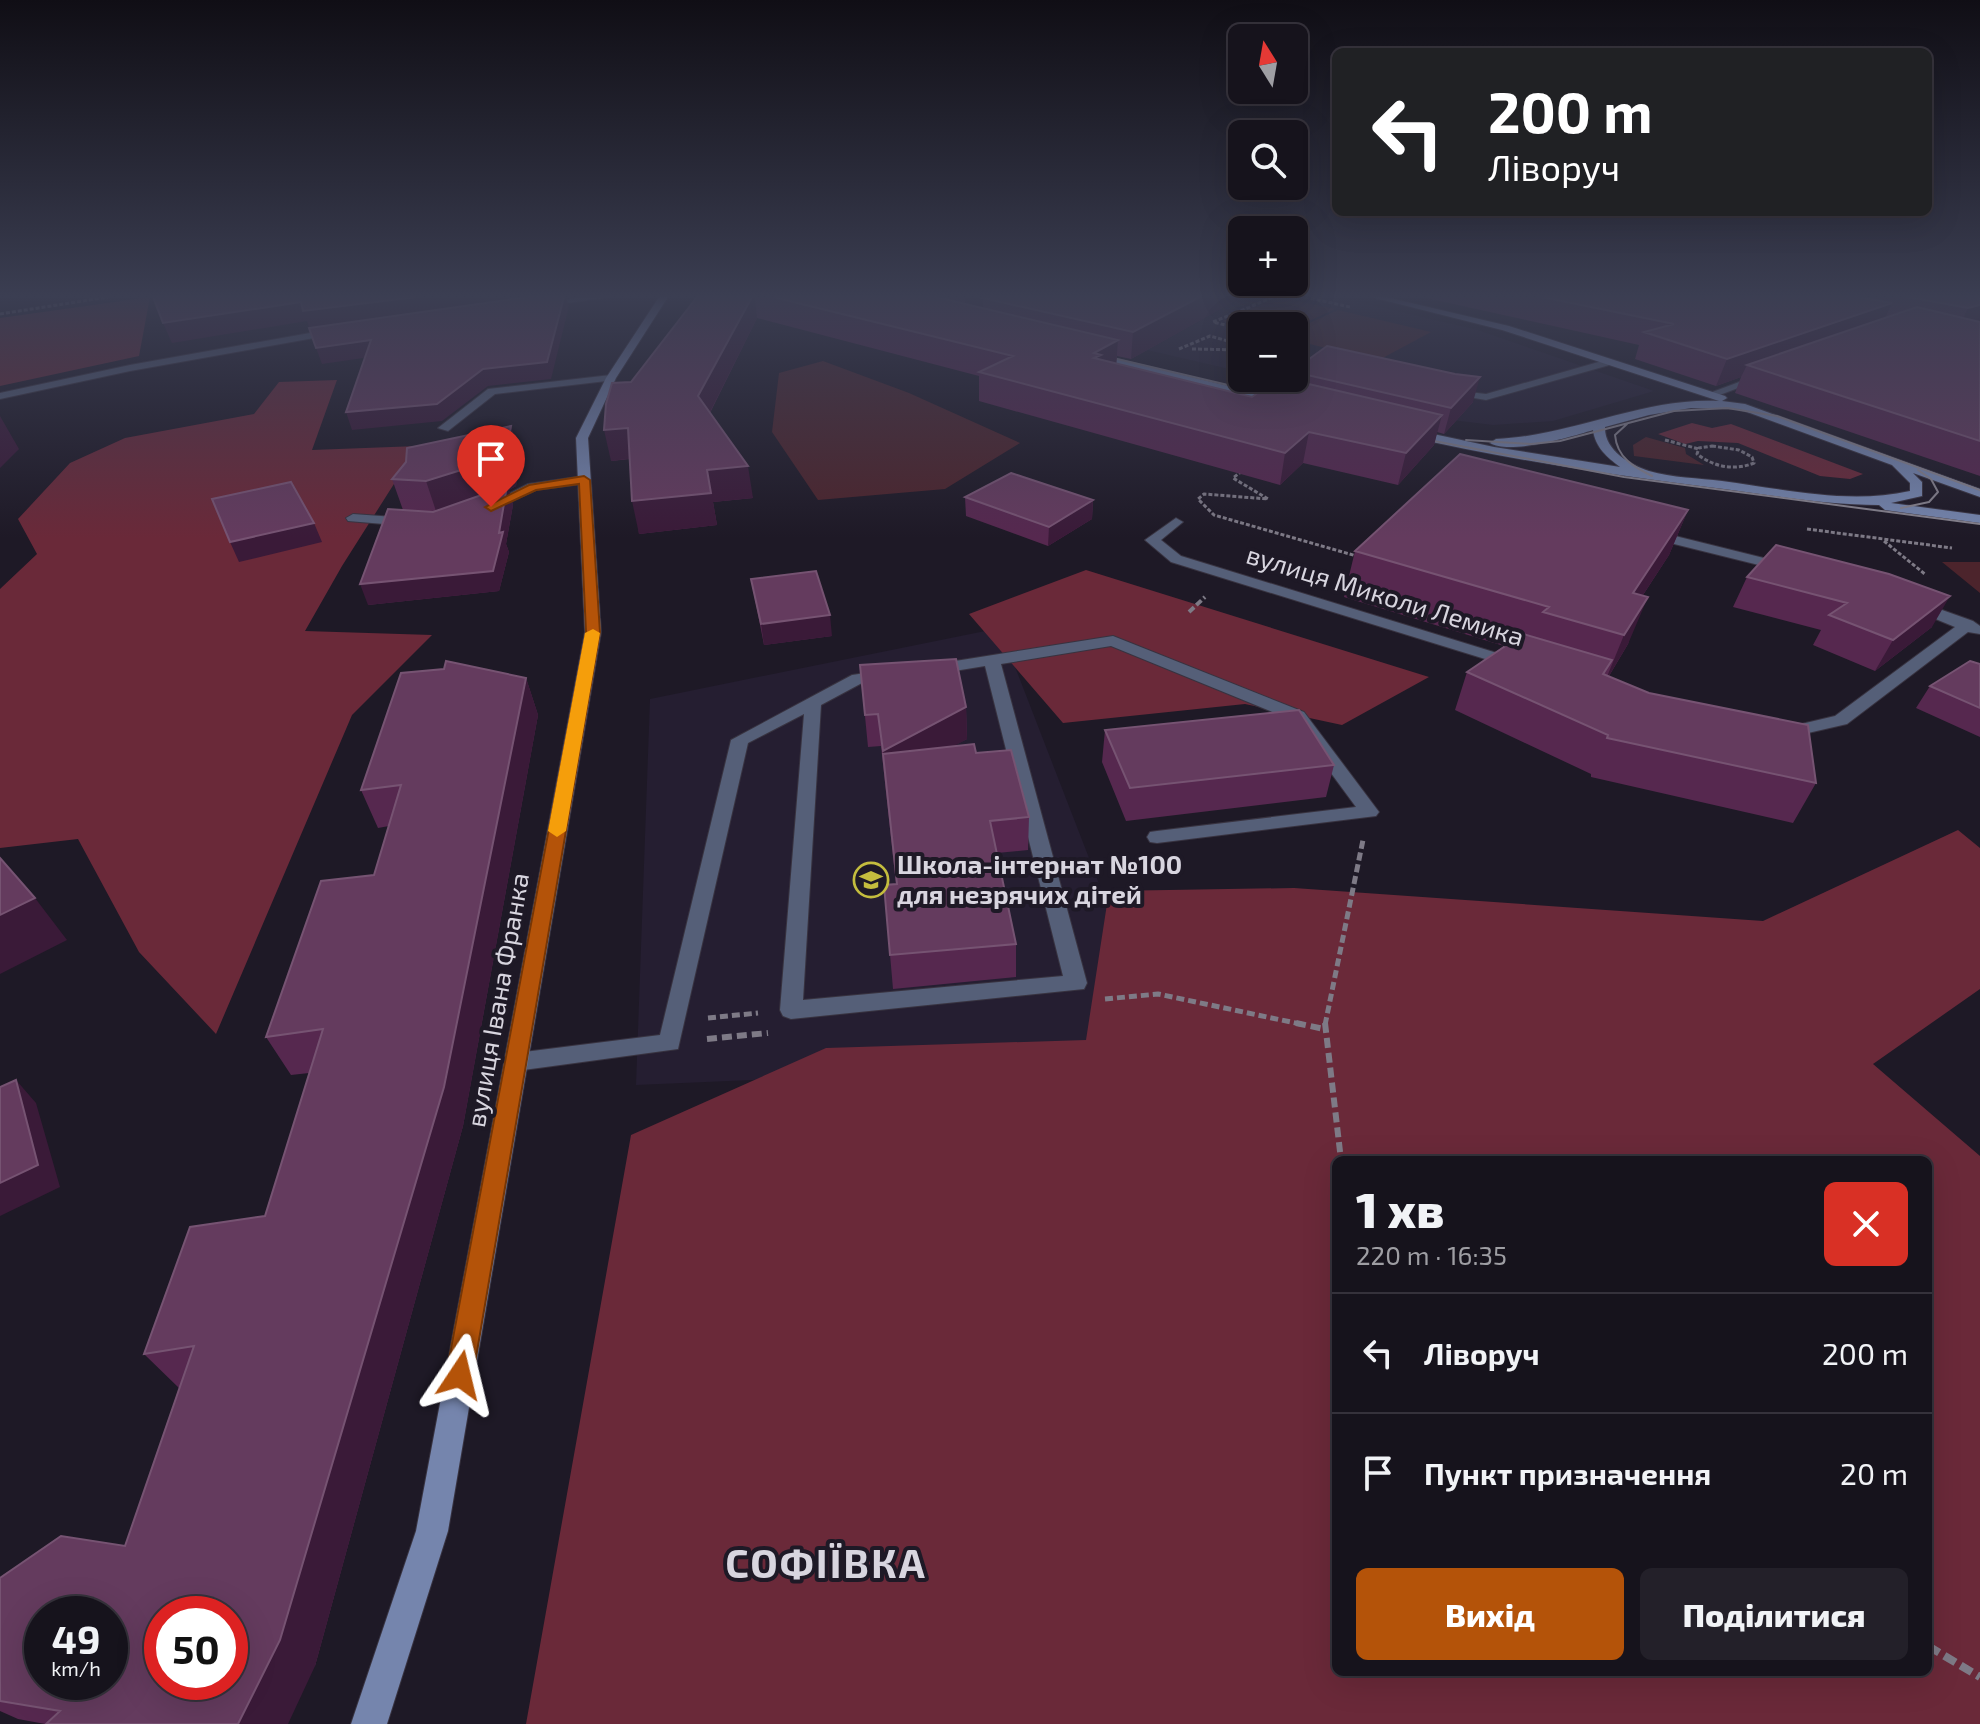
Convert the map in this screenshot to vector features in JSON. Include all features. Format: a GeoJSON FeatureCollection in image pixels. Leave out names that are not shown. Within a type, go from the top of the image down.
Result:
{"type":"FeatureCollection","features":[{"type":"Feature","properties":{"kind":"main road"},"geometry":{"type":"LineString","coordinates":[[1181,377],[1286,403]]}},
{"type":"Feature","properties":{"kind":"main road"},"geometry":{"type":"LineString","coordinates":[[1659,377],[1713,394],[1980,493]]}},
{"type":"Feature","properties":{"kind":"main road","name":"вулиця Івана Франка"},"geometry":{"type":"LineString","coordinates":[[369,1724],[432,1531],[593,632],[582,438],[611,378]]}},
{"type":"Feature","properties":{"kind":"main road"},"geometry":{"type":"LineString","coordinates":[[1450,442],[1476,444],[1541,439],[1658,407],[1702,403],[1741,406]]}},
{"type":"Feature","properties":{"kind":"main road"},"geometry":{"type":"LineString","coordinates":[[1599,425],[1601,441],[1643,474]]}},
{"type":"Feature","properties":{"kind":"main road"},"geometry":{"type":"LineString","coordinates":[[1405,432],[1450,442],[1490,456],[1980,519]]}},
{"type":"Feature","properties":{"kind":"main road"},"geometry":{"type":"LineString","coordinates":[[1845,501],[1882,501],[1917,493],[1916,482],[1892,460]]}},
{"type":"Feature","properties":{"kind":"street"},"geometry":{"type":"LineString","coordinates":[[0,396],[86,377]]}},
{"type":"Feature","properties":{"kind":"street"},"geometry":{"type":"LineString","coordinates":[[1436,390],[1486,397],[1555,377]]}},
{"type":"Feature","properties":{"kind":"street"},"geometry":{"type":"LineString","coordinates":[[1713,394],[1760,377]]}},
{"type":"Feature","properties":{"kind":"street"},"geometry":{"type":"LineString","coordinates":[[444,428],[492,391],[611,378]]}},
{"type":"Feature","properties":{"kind":"street"},"geometry":{"type":"LineString","coordinates":[[478,512],[533,487],[584,480]]}},
{"type":"Feature","properties":{"kind":"street"},"geometry":{"type":"LineString","coordinates":[[353,518],[425,523]]}},
{"type":"Feature","properties":{"kind":"street","name":"вулиця Миколи Лемика"},"geometry":{"type":"LineString","coordinates":[[1176,522],[1152,540],[1176,559],[1528,668]]}},
{"type":"Feature","properties":{"kind":"street"},"geometry":{"type":"LineString","coordinates":[[1632,529],[1808,573]]}},
{"type":"Feature","properties":{"kind":"street"},"geometry":{"type":"LineString","coordinates":[[1896,598],[1974,628]]}},
{"type":"Feature","properties":{"kind":"street"},"geometry":{"type":"LineString","coordinates":[[1764,733],[1792,734],[1841,720],[1974,628]]}},
{"type":"Feature","properties":{"kind":"street"},"geometry":{"type":"LineString","coordinates":[[516,1062],[670,1043],[740,740],[858,679],[992,662],[1113,641],[1298,716],[1369,812],[1157,837]]}},
{"type":"Feature","properties":{"kind":"street"},"geometry":{"type":"LineString","coordinates":[[813,702],[791,1010],[1076,983],[992,662]]}},
{"type":"Feature","properties":{"kind":"path"},"geometry":{"type":"LineString","coordinates":[[1245,468],[1233,478],[1268,499],[1204,494],[1198,499],[1214,515],[1361,557]]}},
{"type":"Feature","properties":{"kind":"path"},"geometry":{"type":"LineString","coordinates":[[1795,527],[1960,549]]}},
{"type":"Feature","properties":{"kind":"path"},"geometry":{"type":"LineString","coordinates":[[1884,540],[1909,561]]}},
{"type":"Feature","properties":{"kind":"path"},"geometry":{"type":"LineString","coordinates":[[1189,612],[1210,592]]}},
{"type":"Feature","properties":{"kind":"path"},"geometry":{"type":"LineString","coordinates":[[1340,1156],[1324,1029],[1369,812]]}},
{"type":"Feature","properties":{"kind":"path"},"geometry":{"type":"LineString","coordinates":[[674,1021],[791,1010]]}},
{"type":"Feature","properties":{"kind":"path"},"geometry":{"type":"LineString","coordinates":[[1932,1648],[1980,1677]]}},
{"type":"Feature","properties":{"kind":"shaded area"},"geometry":{"type":"Polygon","coordinates":[[[0,377],[40,377],[0,386],[0,377]]]}},
{"type":"Feature","properties":{"kind":"shaded area"},"geometry":{"type":"Polygon","coordinates":[[[778,377],[867,377],[1020,443],[945,489],[818,500],[772,432],[778,377]]]}},
{"type":"Feature","properties":{"kind":"shaded area"},"geometry":{"type":"Polygon","coordinates":[[[1308,377],[1615,377],[1654,391],[1553,421],[1493,425],[1444,419],[1308,387],[1308,377]]]}},
{"type":"Feature","properties":{"kind":"shaded area"},"geometry":{"type":"Polygon","coordinates":[[[337,380],[312,450],[418,446],[305,631],[432,635],[352,715],[216,1034],[139,952],[78,839],[0,848],[0,589],[37,554],[18,519],[70,463],[125,438],[254,414],[279,382],[337,380]]]}},
{"type":"Feature","properties":{"kind":"shaded area"},"geometry":{"type":"Polygon","coordinates":[[[1692,423],[1712,428],[1731,424],[1863,474],[1850,479],[1820,476],[1738,443],[1698,441],[1685,444],[1658,434],[1692,423]]]}},
{"type":"Feature","properties":{"kind":"shaded area"},"geometry":{"type":"Polygon","coordinates":[[[1646,437],[1685,448],[1686,454],[1704,465],[1634,456],[1633,445],[1646,437]]]}},
{"type":"Feature","properties":{"kind":"shaded area"},"geometry":{"type":"Polygon","coordinates":[[[1942,562],[1980,562],[1980,593],[1942,562]]]}},
{"type":"Feature","properties":{"kind":"shaded area"},"geometry":{"type":"Polygon","coordinates":[[[1086,570],[1429,677],[1342,725],[1245,704],[1063,723],[969,614],[1086,570]]]}},
{"type":"Feature","properties":{"kind":"shaded area","name":"Школа-інтернат №100 для незрячих дітей"},"geometry":{"type":"Polygon","coordinates":[[[1000,628],[1168,1062],[636,1085],[650,699],[1000,628]]]}},
{"type":"Feature","properties":{"kind":"shaded area"},"geometry":{"type":"Polygon","coordinates":[[[1958,830],[1980,848],[1980,989],[1873,1064],[1980,1156],[1980,1724],[526,1724],[631,1135],[826,1048],[1086,1040],[1109,891],[1294,888],[1763,921],[1958,830]]]}},
{"type":"Feature","properties":{"kind":"building"},"geometry":{"type":"Polygon","coordinates":[[[358,377],[472,377],[437,404],[346,412],[358,377]]]}},
{"type":"Feature","properties":{"kind":"building"},"geometry":{"type":"Polygon","coordinates":[[[635,377],[708,377],[698,396],[748,466],[707,470],[711,493],[632,501],[628,428],[604,430],[612,383],[631,382],[635,377]]]}},
{"type":"Feature","properties":{"kind":"building"},"geometry":{"type":"Polygon","coordinates":[[[1000,377],[1173,377],[1252,397],[1259,392],[1308,392],[1308,384],[1442,415],[1406,453],[1309,432],[1285,453],[1000,377]]]}},
{"type":"Feature","properties":{"kind":"building"},"geometry":{"type":"Polygon","coordinates":[[[1318,377],[1480,377],[1451,408],[1318,377]]]}},
{"type":"Feature","properties":{"kind":"building"},"geometry":{"type":"Polygon","coordinates":[[[1785,377],[1980,377],[1980,441],[1785,377]]]}},
{"type":"Feature","properties":{"kind":"building"},"geometry":{"type":"Polygon","coordinates":[[[511,426],[506,451],[474,466],[426,481],[392,479],[406,462],[407,448],[511,426]]]}},
{"type":"Feature","properties":{"kind":"building"},"geometry":{"type":"Polygon","coordinates":[[[1460,454],[1688,510],[1633,593],[1648,597],[1624,635],[1543,612],[1549,607],[1355,551],[1460,454]]]}},
{"type":"Feature","properties":{"kind":"building"},"geometry":{"type":"Polygon","coordinates":[[[1011,473],[1093,500],[1049,527],[965,497],[1011,473]]]}},
{"type":"Feature","properties":{"kind":"building"},"geometry":{"type":"Polygon","coordinates":[[[291,482],[314,523],[230,542],[212,499],[291,482]]]}},
{"type":"Feature","properties":{"kind":"building"},"geometry":{"type":"Polygon","coordinates":[[[507,486],[499,533],[503,532],[493,571],[360,584],[388,509],[433,512],[507,486]]]}},
{"type":"Feature","properties":{"kind":"building"},"geometry":{"type":"Polygon","coordinates":[[[1776,545],[1889,574],[1950,596],[1893,640],[1829,615],[1847,603],[1747,577],[1776,545]]]}},
{"type":"Feature","properties":{"kind":"building"},"geometry":{"type":"Polygon","coordinates":[[[816,571],[830,615],[761,624],[751,579],[816,571]]]}},
{"type":"Feature","properties":{"kind":"building"},"geometry":{"type":"Polygon","coordinates":[[[1523,634],[1612,660],[1603,674],[1649,693],[1808,725],[1816,783],[1607,738],[1608,735],[1467,672],[1523,634]]]}},
{"type":"Feature","properties":{"kind":"building"},"geometry":{"type":"Polygon","coordinates":[[[956,659],[966,707],[883,751],[878,714],[865,715],[860,665],[956,659]]]}},
{"type":"Feature","properties":{"kind":"building"},"geometry":{"type":"Polygon","coordinates":[[[446,661],[526,678],[444,1087],[280,1640],[238,1724],[46,1724],[60,1711],[0,1701],[0,1578],[61,1536],[125,1546],[194,1346],[144,1354],[190,1227],[265,1216],[323,1029],[266,1037],[321,881],[374,875],[401,785],[361,790],[401,673],[444,669],[446,661]]]}},
{"type":"Feature","properties":{"kind":"building"},"geometry":{"type":"Polygon","coordinates":[[[1970,661],[1980,664],[1980,708],[1930,686],[1970,661]]]}},
{"type":"Feature","properties":{"kind":"building"},"geometry":{"type":"Polygon","coordinates":[[[1299,710],[1334,765],[1130,788],[1105,730],[1299,710]]]}},
{"type":"Feature","properties":{"kind":"building","name":"Школа-інтернат №100 для незрячих дітей"},"geometry":{"type":"Polygon","coordinates":[[[974,744],[976,753],[1011,750],[1029,817],[990,821],[1016,944],[890,955],[884,885],[897,884],[883,754],[974,744]]]}},
{"type":"Feature","properties":{"kind":"building"},"geometry":{"type":"Polygon","coordinates":[[[0,858],[35,898],[0,915],[0,858]]]}},
{"type":"Feature","properties":{"kind":"building"},"geometry":{"type":"Polygon","coordinates":[[[16,1080],[38,1165],[0,1183],[0,1087],[16,1080]]]}},
{"type":"Feature","properties":{"kind":"tram line"},"geometry":{"type":"LineString","coordinates":[[1196,377],[1279,397]]}},
{"type":"Feature","properties":{"kind":"tram line"},"geometry":{"type":"LineString","coordinates":[[1466,440],[1531,444],[1560,441],[1674,411],[1727,408],[1777,416],[1980,490]]}},
{"type":"Feature","properties":{"kind":"tram line"},"geometry":{"type":"LineString","coordinates":[[1627,424],[1615,435],[1619,450],[1633,465],[1652,476]]}},
{"type":"Feature","properties":{"kind":"tram line"},"geometry":{"type":"LineString","coordinates":[[1413,437],[1624,477],[1980,524]]}},
{"type":"Feature","properties":{"kind":"tram line"},"geometry":{"type":"LineString","coordinates":[[1901,508],[1929,502],[1938,492],[1931,479],[1918,470]]}},
{"type":"Feature","properties":{"kind":"slow traffic"},"geometry":{"type":"LineString","coordinates":[[557,831],[593,633]]}},
{"type":"Feature","properties":{"kind":"place","name":"Школа-інтернат №100 для незрячих дітей"},"geometry":{"type":"Point","coordinates":[871,880]}},
{"type":"Feature","properties":{"kind":"district","name":"СОФІЇВКА"},"geometry":{"type":"Point","coordinates":[826,1564]}},
{"type":"Feature","properties":{"kind":"route"},"geometry":{"type":"LineString","coordinates":[[460,1375],[593,632],[584,480],[533,487],[491,507]]}}]}
